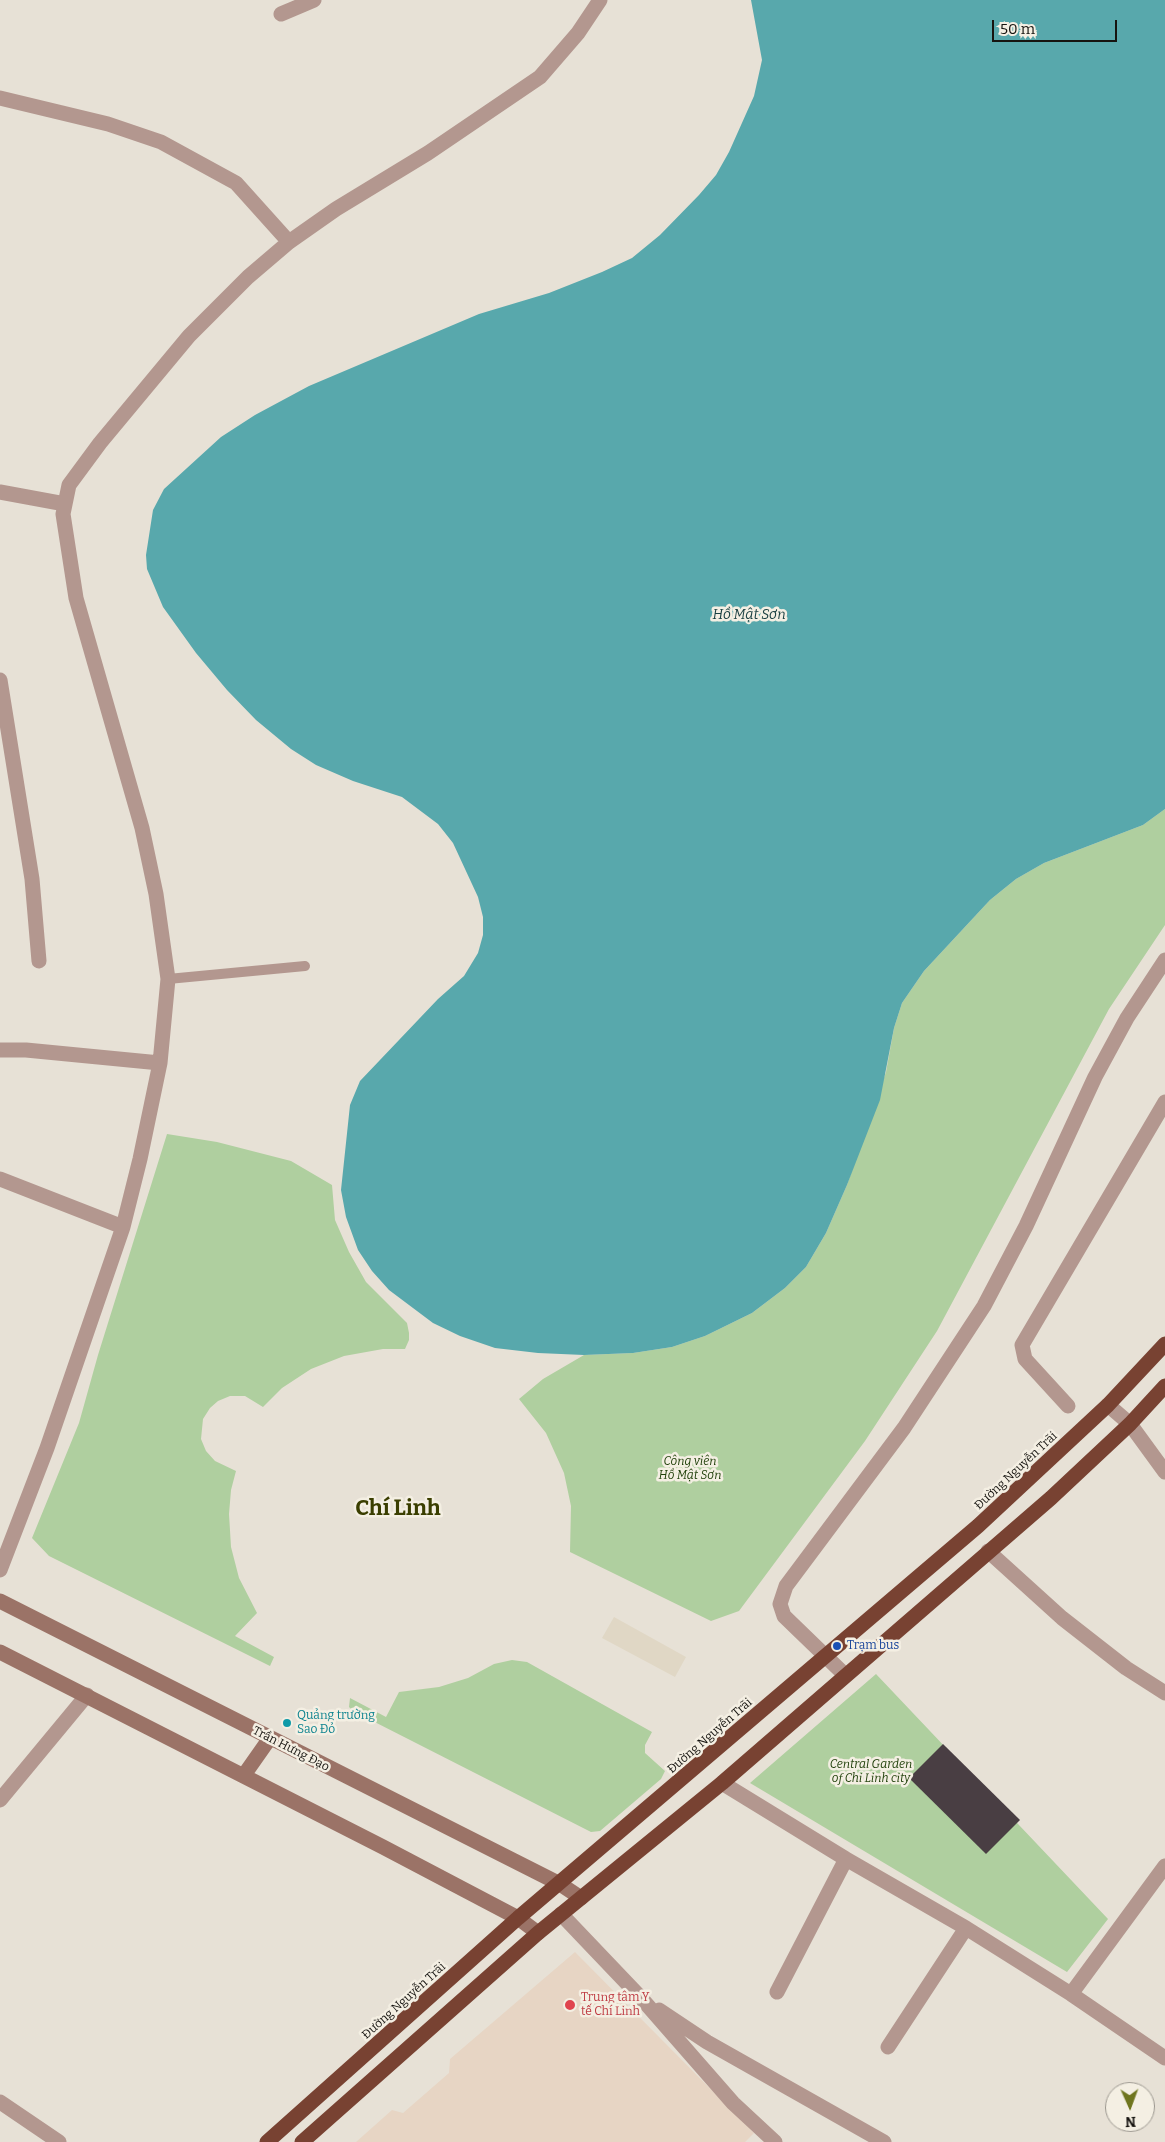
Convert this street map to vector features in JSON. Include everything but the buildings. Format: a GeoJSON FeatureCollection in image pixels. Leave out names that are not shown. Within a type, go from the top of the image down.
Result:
{"type":"FeatureCollection","features":[{"type":"Feature","properties":{"kind":"highway","name":"Đường Nguyễn Trãi"},"geometry":{"type":"LineString","coordinates":[[267,2142],[518,1918],[978,1526],[1108,1405],[1165,1344]]}},
{"type":"Feature","properties":{"kind":"highway"},"geometry":{"type":"LineString","coordinates":[[302,2142],[538,1933],[722,1783],[1051,1498],[1130,1424],[1165,1386]]}},
{"type":"Feature","properties":{"kind":"street"},"geometry":{"type":"LineString","coordinates":[[281,14],[314,0]]}},
{"type":"Feature","properties":{"kind":"street"},"geometry":{"type":"LineString","coordinates":[[0,1570],[47,1448],[123,1227],[140,1160],[160,1063],[168,979],[156,894],[142,828],[76,598],[65,538],[63,514],[69,485],[100,443],[189,336],[248,277],[289,242],[336,209],[436,148],[540,77],[578,33],[600,0]]}},
{"type":"Feature","properties":{"kind":"street"},"geometry":{"type":"LineString","coordinates":[[0,98],[108,124],[161,142],[236,183],[289,242]]}},
{"type":"Feature","properties":{"kind":"street"},"geometry":{"type":"LineString","coordinates":[[0,492],[65,504]]}},
{"type":"Feature","properties":{"kind":"street"},"geometry":{"type":"LineString","coordinates":[[0,680],[32,879],[39,961]]}},
{"type":"Feature","properties":{"kind":"street"},"geometry":{"type":"LineString","coordinates":[[845,1675],[784,1616],[780,1604],[786,1586],[904,1428],[984,1306],[1026,1226],[1095,1077],[1127,1018],[1165,960]]}},
{"type":"Feature","properties":{"kind":"street"},"geometry":{"type":"LineString","coordinates":[[0,1050],[26,1050],[160,1063]]}},
{"type":"Feature","properties":{"kind":"street"},"geometry":{"type":"LineString","coordinates":[[1068,1406],[1025,1359],[1022,1345],[1165,1102]]}},
{"type":"Feature","properties":{"kind":"street"},"geometry":{"type":"LineString","coordinates":[[0,1179],[123,1227]]}},
{"type":"Feature","properties":{"kind":"street"},"geometry":{"type":"LineString","coordinates":[[1108,1405],[1130,1424],[1165,1472]]}},
{"type":"Feature","properties":{"kind":"street"},"geometry":{"type":"LineString","coordinates":[[988,1552],[1069,1624],[1126,1668],[1165,1693]]}},
{"type":"Feature","properties":{"kind":"street","name":"Trần Hưng Đạo"},"geometry":{"type":"LineString","coordinates":[[0,1601],[560,1884],[581,1898]]}},
{"type":"Feature","properties":{"kind":"street"},"geometry":{"type":"LineString","coordinates":[[0,1652],[244,1775],[518,1918],[538,1933]]}},
{"type":"Feature","properties":{"kind":"street"},"geometry":{"type":"LineString","coordinates":[[0,1800],[87,1695]]}},
{"type":"Feature","properties":{"kind":"street"},"geometry":{"type":"LineString","coordinates":[[244,1775],[270,1738]]}},
{"type":"Feature","properties":{"kind":"street"},"geometry":{"type":"LineString","coordinates":[[722,1783],[846,1859],[966,1928],[1072,1994],[1165,2058]]}},
{"type":"Feature","properties":{"kind":"street"},"geometry":{"type":"LineString","coordinates":[[777,1992],[846,1859]]}},
{"type":"Feature","properties":{"kind":"street"},"geometry":{"type":"LineString","coordinates":[[1072,1994],[1165,1866]]}},
{"type":"Feature","properties":{"kind":"street"},"geometry":{"type":"LineString","coordinates":[[561,1914],[642,1999],[733,2103],[775,2142]]}},
{"type":"Feature","properties":{"kind":"street"},"geometry":{"type":"LineString","coordinates":[[888,2047],[966,1928]]}},
{"type":"Feature","properties":{"kind":"street"},"geometry":{"type":"LineString","coordinates":[[642,1999],[707,2042],[884,2142]]}},
{"type":"Feature","properties":{"kind":"street"},"geometry":{"type":"LineString","coordinates":[[0,2102],[60,2142]]}},
{"type":"Feature","properties":{"kind":"lane"},"geometry":{"type":"LineString","coordinates":[[168,979],[305,966]]}},
{"type":"Feature","properties":{"kind":"shaded area"},"geometry":{"type":"Polygon","coordinates":[[[614,1617],[686,1657],[675,1677],[602,1638],[614,1617]]]}},
{"type":"Feature","properties":{"kind":"shaded area","name":"Trung tâm Y tế Chí Linh"},"geometry":{"type":"Polygon","coordinates":[[[575,1952],[754,2133],[745,2142],[356,2142],[392,2110],[403,2113],[449,2073],[450,2059],[575,1952]]]}},
{"type":"Feature","properties":{"kind":"green space","name":"Công viên Hồ Mật Sơn"},"geometry":{"type":"Polygon","coordinates":[[[1165,809],[1165,925],[1109,1009],[937,1331],[865,1441],[739,1611],[711,1621],[570,1552],[571,1506],[564,1473],[546,1433],[519,1399],[543,1379],[584,1355],[633,1353],[672,1347],[705,1336],[752,1313],[785,1288],[806,1267],[826,1233],[847,1185],[886,1072],[894,1028],[902,1003],[924,971],[990,900],[1016,879],[1044,863],[1143,825],[1165,809]]]}},
{"type":"Feature","properties":{"kind":"green space"},"geometry":{"type":"Polygon","coordinates":[[[167,1134],[217,1142],[291,1161],[332,1185],[335,1220],[349,1252],[366,1282],[407,1323],[409,1333],[409,1340],[405,1349],[383,1349],[344,1356],[311,1369],[282,1388],[263,1407],[245,1396],[230,1396],[218,1401],[210,1408],[203,1419],[201,1439],[206,1451],[215,1461],[236,1471],[231,1490],[229,1514],[231,1547],[239,1578],[257,1613],[235,1636],[274,1657],[270,1666],[49,1556],[32,1538],[79,1423],[98,1355],[167,1134]]]}},
{"type":"Feature","properties":{"kind":"green space"},"geometry":{"type":"Polygon","coordinates":[[[512,1660],[527,1662],[652,1732],[645,1745],[645,1753],[665,1771],[661,1779],[600,1831],[591,1832],[353,1711],[349,1707],[350,1698],[386,1717],[399,1692],[439,1687],[468,1678],[494,1664],[512,1660]]]}},
{"type":"Feature","properties":{"kind":"green space","name":"Central Garden of Chi Linh city"},"geometry":{"type":"Polygon","coordinates":[[[876,1674],[1108,1919],[1067,1972],[750,1783],[876,1674]]]}},
{"type":"Feature","properties":{"kind":"water","name":"Hồ Mật Sơn"},"geometry":{"type":"Polygon","coordinates":[[[751,0],[1165,0],[1165,809],[1143,825],[1044,863],[1016,879],[990,900],[924,971],[902,1003],[894,1028],[880,1100],[826,1233],[806,1267],[785,1288],[752,1313],[705,1336],[672,1347],[633,1353],[584,1355],[538,1353],[495,1348],[460,1336],[433,1323],[389,1290],[372,1271],[358,1250],[346,1217],[341,1190],[350,1105],[360,1081],[438,999],[464,976],[478,953],[483,935],[483,917],[478,897],[453,843],[438,824],[402,797],[353,781],[316,765],[291,749],[256,720],[227,690],[196,653],[163,607],[147,569],[146,555],[153,510],[164,489],[221,437],[255,415],[309,386],[479,314],[549,293],[602,272],[632,258],[660,235],[716,175],[729,152],[754,96],[762,60],[751,0]]]}},
{"type":"Feature","properties":{"kind":"place","name":"Trạm bus"},"geometry":{"type":"Point","coordinates":[837,1646]}},
{"type":"Feature","properties":{"kind":"place","name":"Quảng trường Sao Đỏ"},"geometry":{"type":"Point","coordinates":[287,1723]}},
{"type":"Feature","properties":{"kind":"place","name":"Trung tâm Y tế Chí Linh"},"geometry":{"type":"Point","coordinates":[570,2005]}},
{"type":"Feature","properties":{"kind":"district","name":"Chí Linh"},"geometry":{"type":"Point","coordinates":[398,1509]}}]}
